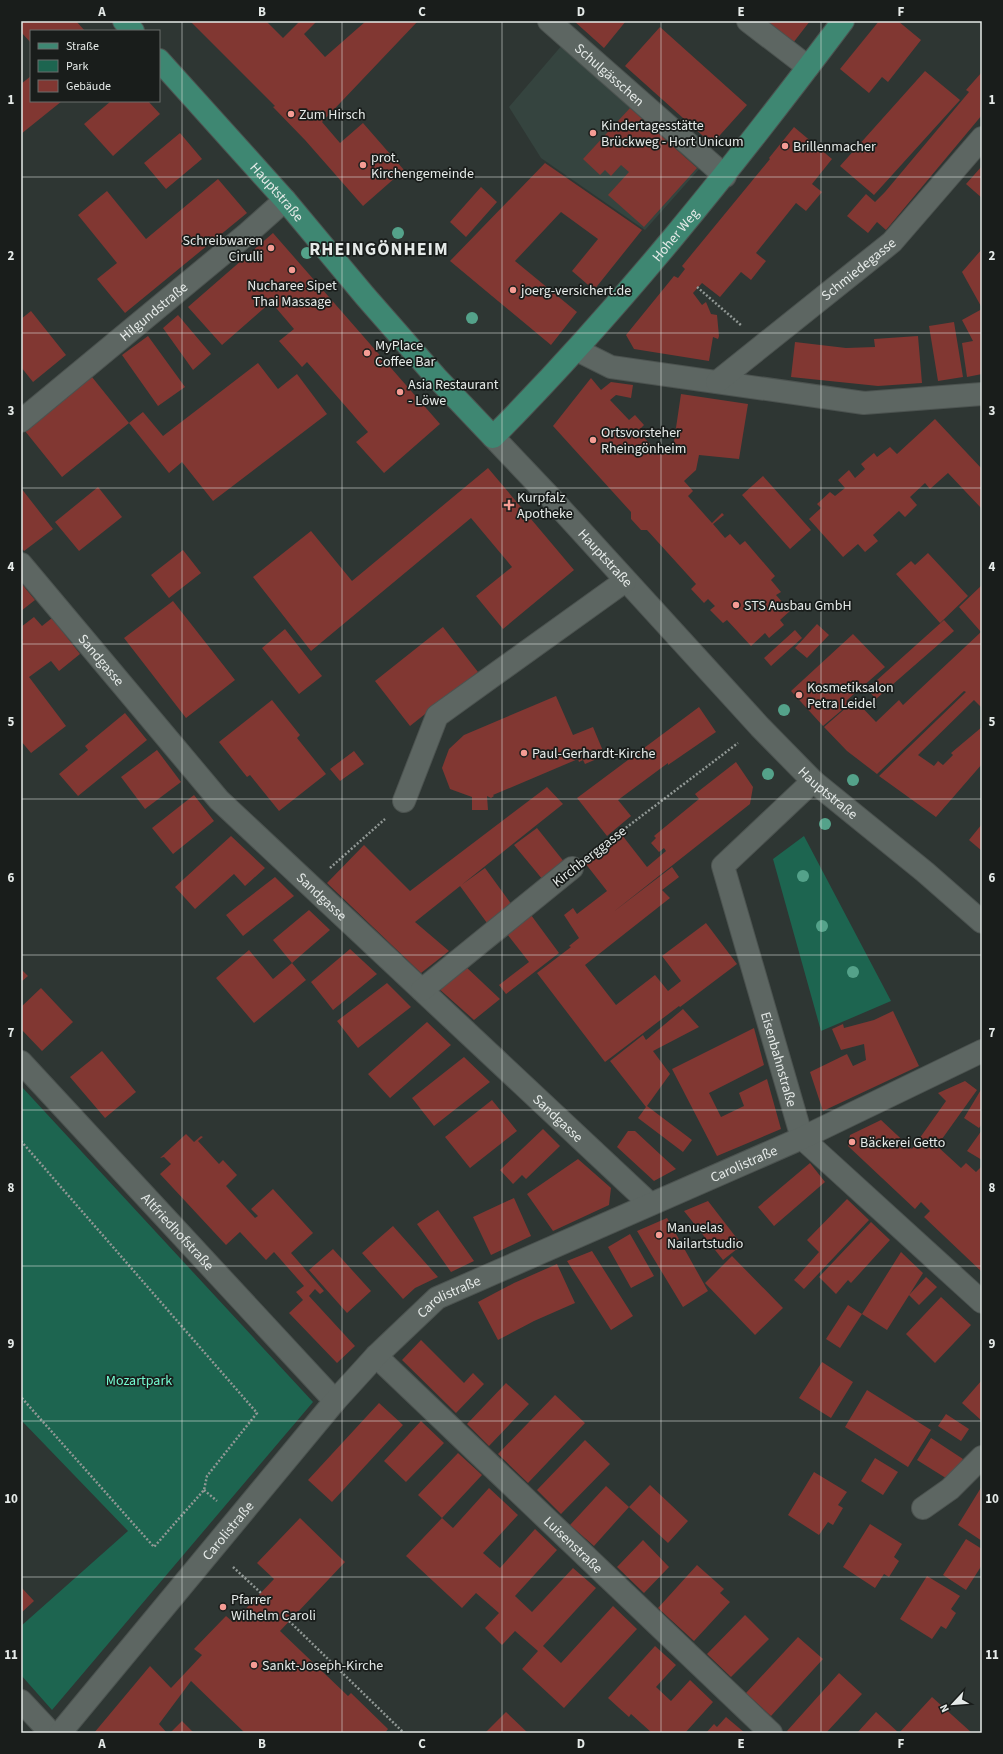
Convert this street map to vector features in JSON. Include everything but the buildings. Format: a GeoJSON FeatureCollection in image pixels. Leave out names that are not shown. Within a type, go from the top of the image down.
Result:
{"type":"FeatureCollection","features":[{"type":"Feature","properties":{"kind":"main road","name":"Hoher Weg"},"geometry":{"type":"LineString","coordinates":[[493,437],[577,350],[724,176],[843,21]]}},
{"type":"Feature","properties":{"kind":"main road","name":"Hauptstraße"},"geometry":{"type":"LineString","coordinates":[[160,61],[285,200],[375,308],[493,437]]}},
{"type":"Feature","properties":{"kind":"street","name":"Schulgässchen"},"geometry":{"type":"LineString","coordinates":[[549,21],[724,176]]}},
{"type":"Feature","properties":{"kind":"street"},"geometry":{"type":"LineString","coordinates":[[748,21],[808,67]]}},
{"type":"Feature","properties":{"kind":"street","name":"Schmiedegasse"},"geometry":{"type":"LineString","coordinates":[[717,382],[892,242],[982,138]]}},
{"type":"Feature","properties":{"kind":"street","name":"Hilgundstraße"},"geometry":{"type":"LineString","coordinates":[[21,421],[248,233],[285,200]]}},
{"type":"Feature","properties":{"kind":"street"},"geometry":{"type":"LineString","coordinates":[[577,350],[610,367],[864,403],[982,394]]}},
{"type":"Feature","properties":{"kind":"street","name":"Hauptstraße"},"geometry":{"type":"LineString","coordinates":[[493,437],[552,498],[625,581],[760,727],[813,781],[925,872],[982,922]]}},
{"type":"Feature","properties":{"kind":"street","name":"Sandgasse"},"geometry":{"type":"LineString","coordinates":[[21,564],[219,800],[650,1204]]}},
{"type":"Feature","properties":{"kind":"street"},"geometry":{"type":"LineString","coordinates":[[404,801],[437,716],[625,581]]}},
{"type":"Feature","properties":{"kind":"street","name":"Eisenbahnstraße"},"geometry":{"type":"LineString","coordinates":[[802,1138],[723,866],[813,781]]}},
{"type":"Feature","properties":{"kind":"street","name":"Kirchberggasse"},"geometry":{"type":"LineString","coordinates":[[422,990],[572,868]]}},
{"type":"Feature","properties":{"kind":"street","name":"Carolistraße"},"geometry":{"type":"LineString","coordinates":[[60,1733],[335,1401],[376,1356],[437,1298],[802,1138],[982,1051]]}},
{"type":"Feature","properties":{"kind":"street","name":"Altfriedhofstraße"},"geometry":{"type":"LineString","coordinates":[[21,1062],[335,1401]]}},
{"type":"Feature","properties":{"kind":"street"},"geometry":{"type":"LineString","coordinates":[[802,1138],[982,1302]]}},
{"type":"Feature","properties":{"kind":"street","name":"Luisenstraße"},"geometry":{"type":"LineString","coordinates":[[376,1356],[771,1733]]}},
{"type":"Feature","properties":{"kind":"street"},"geometry":{"type":"LineString","coordinates":[[923,1508],[950,1489],[982,1457]]}},
{"type":"Feature","properties":{"kind":"street"},"geometry":{"type":"LineString","coordinates":[[21,1702],[51,1733]]}},
{"type":"Feature","properties":{"kind":"path"},"geometry":{"type":"LineString","coordinates":[[698,287],[764,345]]}},
{"type":"Feature","properties":{"kind":"path","name":"Kirchberggasse"},"geometry":{"type":"LineString","coordinates":[[572,868],[760,727]]}},
{"type":"Feature","properties":{"kind":"path"},"geometry":{"type":"LineString","coordinates":[[310,886],[404,801]]}},
{"type":"Feature","properties":{"kind":"path"},"geometry":{"type":"LineString","coordinates":[[21,1141],[257,1413],[207,1476],[204,1490],[154,1547],[21,1397]]}},
{"type":"Feature","properties":{"kind":"path"},"geometry":{"type":"LineString","coordinates":[[214,1548],[261,1593]]}},
{"type":"Feature","properties":{"kind":"path"},"geometry":{"type":"LineString","coordinates":[[289,1621],[404,1733]]}},
{"type":"Feature","properties":{"kind":"shaded area","name":"Kindertagesstätte Brückweg - Hort Unicum"},"geometry":{"type":"Polygon","coordinates":[[[563,44],[700,168],[645,230],[541,158],[509,107],[563,44]]]}},
{"type":"Feature","properties":{"kind":"green space"},"geometry":{"type":"Polygon","coordinates":[[[804,836],[891,1001],[821,1031],[773,859],[804,836]]]}},
{"type":"Feature","properties":{"kind":"green space","name":"Mozartpark"},"geometry":{"type":"Polygon","coordinates":[[[21,1086],[313,1402],[52,1710],[21,1675],[21,1626],[128,1531],[21,1420],[21,1086]]]}},
{"type":"Feature","properties":{"kind":"place","name":"Zum Hirsch"},"geometry":{"type":"Point","coordinates":[291,114]}},
{"type":"Feature","properties":{"kind":"place","name":"Kindertagesstätte Brückweg - Hort Unicum"},"geometry":{"type":"Point","coordinates":[593,133]}},
{"type":"Feature","properties":{"kind":"place","name":"Brillenmacher"},"geometry":{"type":"Point","coordinates":[785,146]}},
{"type":"Feature","properties":{"kind":"place","name":"prot. Kirchengemeinde"},"geometry":{"type":"Point","coordinates":[363,165]}},
{"type":"Feature","properties":{"kind":"place","name":"Schreibwaren Cirulli"},"geometry":{"type":"Point","coordinates":[271,248]}},
{"type":"Feature","properties":{"kind":"place","name":"Nucharee Sipet Thai Massage"},"geometry":{"type":"Point","coordinates":[292,270]}},
{"type":"Feature","properties":{"kind":"place","name":"joerg-versichert.de"},"geometry":{"type":"Point","coordinates":[513,290]}},
{"type":"Feature","properties":{"kind":"place","name":"MyPlace Coffee Bar"},"geometry":{"type":"Point","coordinates":[367,353]}},
{"type":"Feature","properties":{"kind":"place","name":"Asia Restaurant - Löwe"},"geometry":{"type":"Point","coordinates":[400,392]}},
{"type":"Feature","properties":{"kind":"place","name":"Ortsvorsteher Rheingönheim"},"geometry":{"type":"Point","coordinates":[593,440]}},
{"type":"Feature","properties":{"kind":"place","name":"Kurpfalz Apotheke"},"geometry":{"type":"Point","coordinates":[509,505]}},
{"type":"Feature","properties":{"kind":"place","name":"STS Ausbau GmbH"},"geometry":{"type":"Point","coordinates":[736,605]}},
{"type":"Feature","properties":{"kind":"place","name":"Kosmetiksalon Petra Leidel"},"geometry":{"type":"Point","coordinates":[799,695]}},
{"type":"Feature","properties":{"kind":"place","name":"Paul-Gerhardt-Kirche"},"geometry":{"type":"Point","coordinates":[524,753]}},
{"type":"Feature","properties":{"kind":"place","name":"Bäckerei Getto"},"geometry":{"type":"Point","coordinates":[852,1142]}},
{"type":"Feature","properties":{"kind":"place","name":"Manuelas Nailartstudio"},"geometry":{"type":"Point","coordinates":[659,1235]}},
{"type":"Feature","properties":{"kind":"place","name":"Pfarrer Wilhelm Caroli"},"geometry":{"type":"Point","coordinates":[223,1607]}},
{"type":"Feature","properties":{"kind":"place","name":"Sankt-Joseph-Kirche"},"geometry":{"type":"Point","coordinates":[254,1665]}},
{"type":"Feature","properties":{"kind":"district","name":"RHEINGÖNHEIM"},"geometry":{"type":"Point","coordinates":[379,249]}}]}
